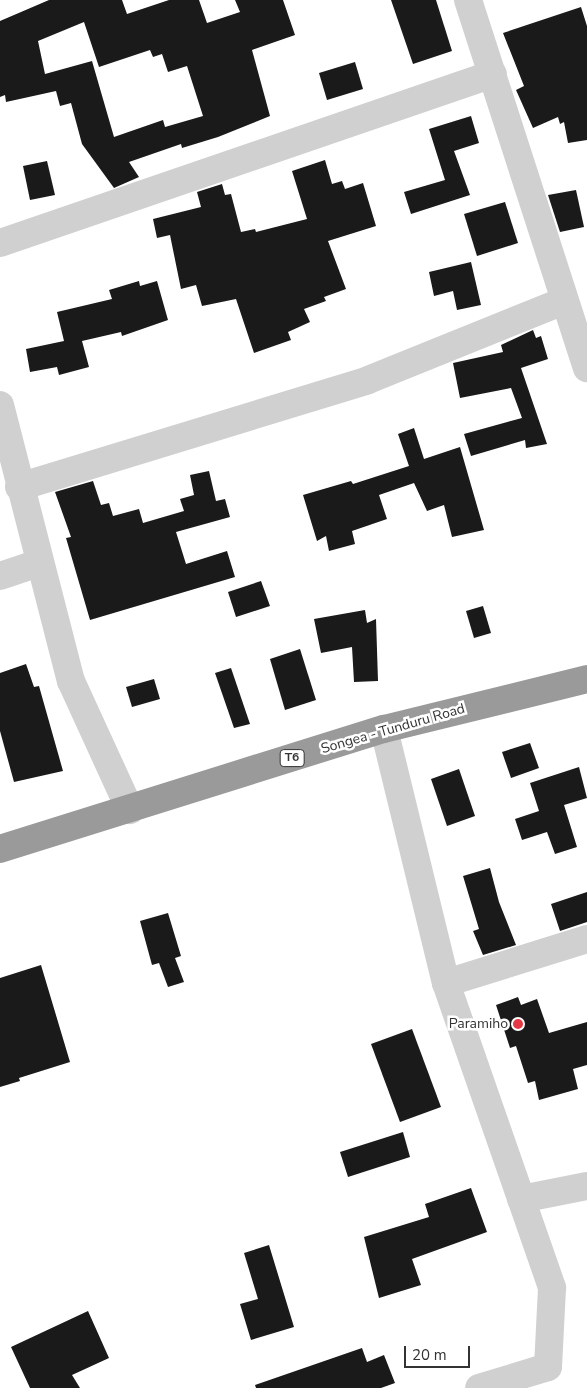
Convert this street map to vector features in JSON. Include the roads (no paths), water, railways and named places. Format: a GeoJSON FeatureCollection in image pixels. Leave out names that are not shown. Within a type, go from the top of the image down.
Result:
{"type":"FeatureCollection","features":[{"type":"Feature","properties":{"kind":"highway","name":"Songea - Tunduru Road"},"geometry":{"type":"LineString","coordinates":[[0,849],[130,810],[384,729],[587,679]]}},
{"type":"Feature","properties":{"kind":"street"},"geometry":{"type":"LineString","coordinates":[[468,0],[587,368]]}},
{"type":"Feature","properties":{"kind":"street"},"geometry":{"type":"LineString","coordinates":[[0,243],[493,74]]}},
{"type":"Feature","properties":{"kind":"street"},"geometry":{"type":"LineString","coordinates":[[19,487],[368,380],[564,301]]}},
{"type":"Feature","properties":{"kind":"street"},"geometry":{"type":"LineString","coordinates":[[0,405],[19,487],[71,681],[130,810]]}},
{"type":"Feature","properties":{"kind":"street"},"geometry":{"type":"LineString","coordinates":[[0,576],[39,563]]}},
{"type":"Feature","properties":{"kind":"street"},"geometry":{"type":"LineString","coordinates":[[384,729],[446,983],[552,1288],[548,1367],[479,1388]]}},
{"type":"Feature","properties":{"kind":"street"},"geometry":{"type":"LineString","coordinates":[[446,983],[587,939]]}},
{"type":"Feature","properties":{"kind":"street"},"geometry":{"type":"LineString","coordinates":[[521,1199],[587,1186]]}},
{"type":"Feature","properties":{"kind":"place","name":"Paramiho"},"geometry":{"type":"Point","coordinates":[518,1024]}}]}
